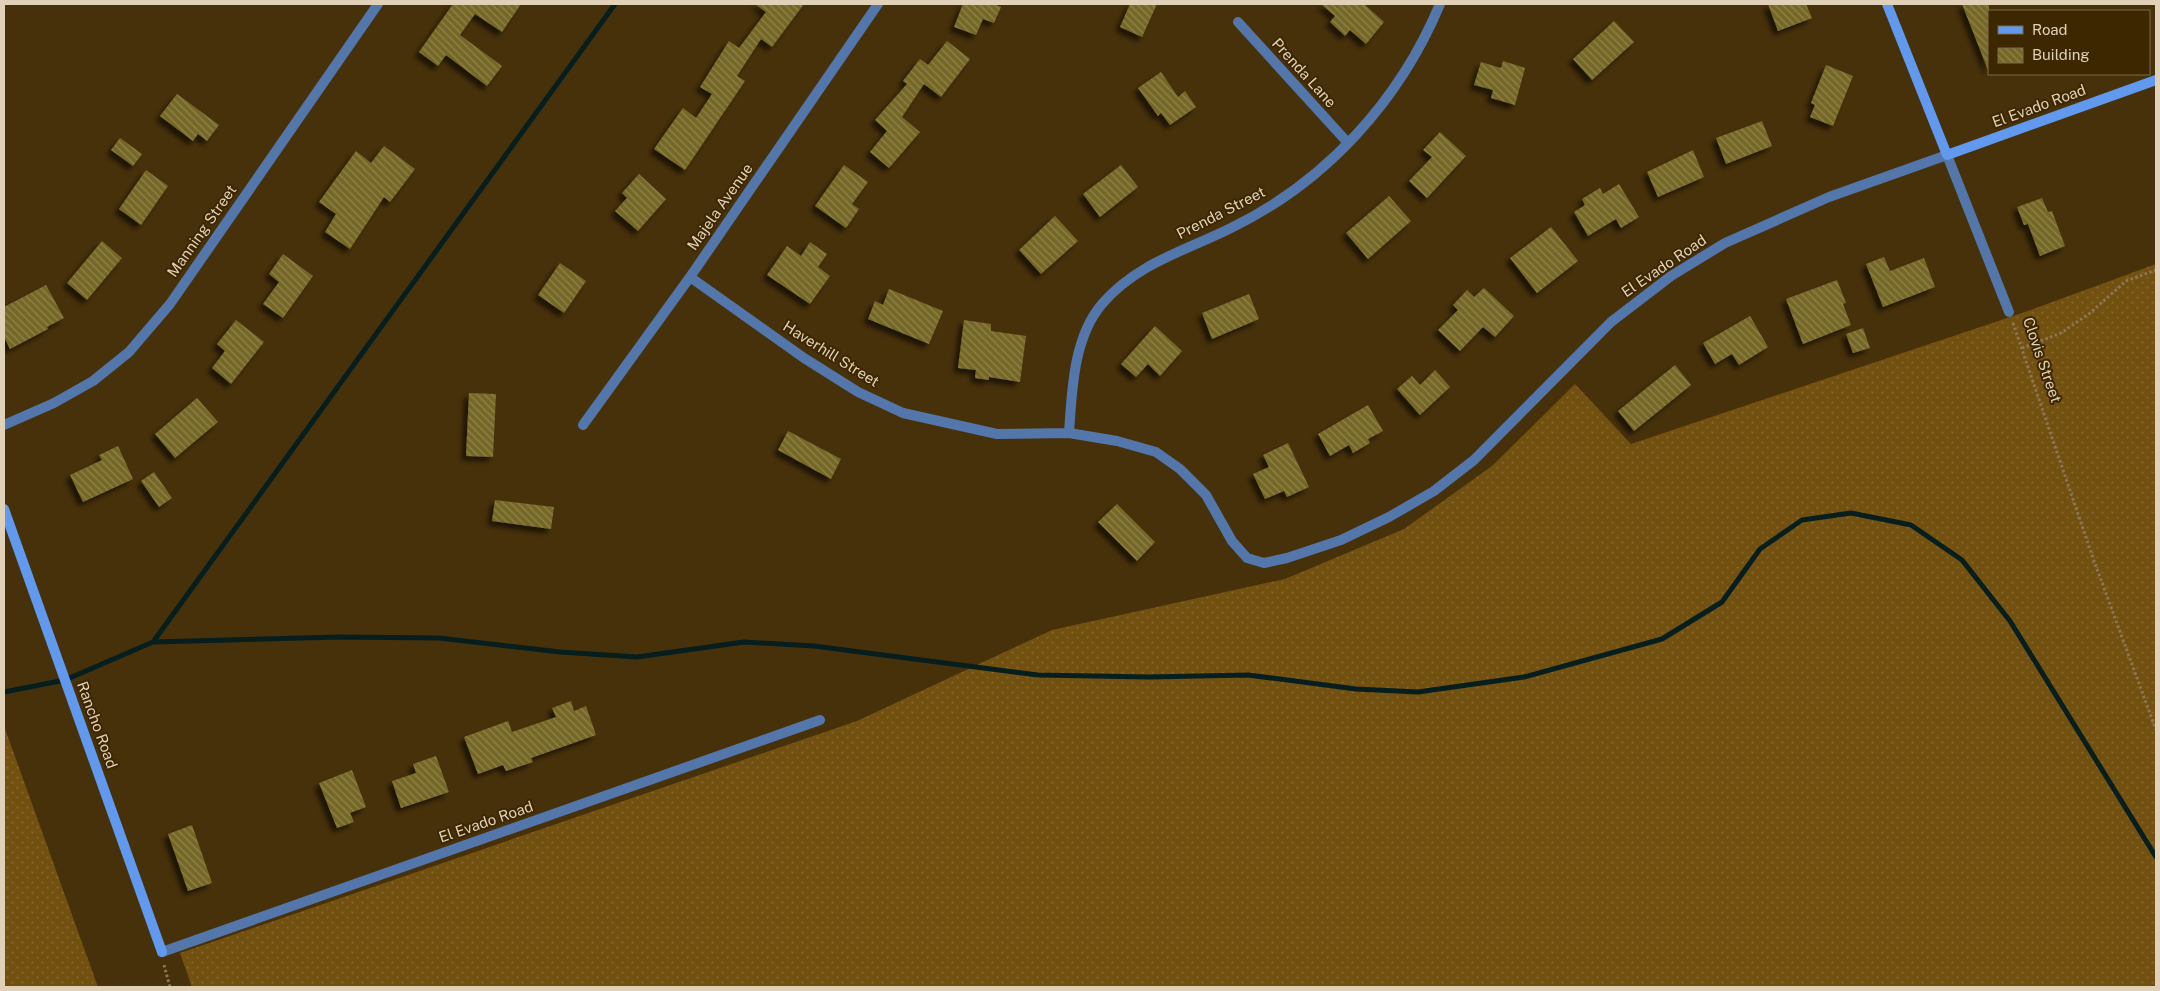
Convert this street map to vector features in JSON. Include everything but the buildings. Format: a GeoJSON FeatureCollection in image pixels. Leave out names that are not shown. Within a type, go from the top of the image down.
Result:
{"type":"FeatureCollection","features":[{"type":"Feature","properties":{"kind":"street","name":"Manning Street"},"geometry":{"type":"LineString","coordinates":[[4,425],[54,403],[93,382],[129,352],[170,304],[378,4]]}},
{"type":"Feature","properties":{"kind":"street","name":"Majela Avenue"},"geometry":{"type":"LineString","coordinates":[[582,425],[690,277],[878,4]]}},
{"type":"Feature","properties":{"kind":"street","name":"Prenda Street"},"geometry":{"type":"LineString","coordinates":[[1069,433],[1074,368],[1084,335],[1101,305],[1126,279],[1169,256],[1232,228],[1274,204],[1314,174],[1348,143],[1382,105],[1410,66],[1440,4]]}},
{"type":"Feature","properties":{"kind":"street","name":"Clovis Street"},"geometry":{"type":"LineString","coordinates":[[1887,4],[2009,312]]}},
{"type":"Feature","properties":{"kind":"street","name":"Prenda Lane"},"geometry":{"type":"LineString","coordinates":[[1238,22],[1348,143]]}},
{"type":"Feature","properties":{"kind":"street","name":"El Evado Road"},"geometry":{"type":"LineString","coordinates":[[1247,558],[1264,562],[1288,558],[1341,540],[1390,517],[1434,491],[1474,460],[1611,322],[1671,276],[1725,243],[1829,197],[2156,80]]}},
{"type":"Feature","properties":{"kind":"street","name":"Haverhill Street"},"geometry":{"type":"LineString","coordinates":[[690,277],[804,358],[858,392],[903,412],[997,434],[1069,433],[1116,440],[1156,452],[1180,469],[1206,495],[1232,541],[1247,558]]}},
{"type":"Feature","properties":{"kind":"street","name":"Rancho Road"},"geometry":{"type":"LineString","coordinates":[[4,509],[162,952]]}},
{"type":"Feature","properties":{"kind":"street","name":"El Evado Road"},"geometry":{"type":"LineString","coordinates":[[162,952],[820,720]]}},
{"type":"Feature","properties":{"kind":"path"},"geometry":{"type":"LineString","coordinates":[[2022,348],[2061,333],[2090,313],[2126,282],[2156,270]]}},
{"type":"Feature","properties":{"kind":"path","name":"Clovis Street"},"geometry":{"type":"LineString","coordinates":[[2009,312],[2093,558],[2156,730]]}},
{"type":"Feature","properties":{"kind":"path"},"geometry":{"type":"LineString","coordinates":[[162,952],[165,974],[170,987]]}},
{"type":"Feature","properties":{"kind":"shaded area"},"geometry":{"type":"Polygon","coordinates":[[[2156,264],[2156,987],[192,987],[180,953],[857,721],[1052,630],[1285,579],[1404,529],[1492,466],[1575,384],[1631,444],[2025,312],[2156,264]]]}},
{"type":"Feature","properties":{"kind":"shaded area"},"geometry":{"type":"Polygon","coordinates":[[[4,726],[98,987],[4,987],[4,726]]]}},
{"type":"Feature","properties":{"kind":"waterway"},"geometry":{"type":"LineString","coordinates":[[153,642],[615,4]]}},
{"type":"Feature","properties":{"kind":"waterway"},"geometry":{"type":"LineString","coordinates":[[4,692],[65,680],[153,642],[340,637],[439,638],[560,652],[637,657],[744,642],[814,646],[1038,675],[1149,677],[1248,675],[1356,689],[1418,692],[1524,677],[1662,639],[1722,602],[1760,549],[1802,520],[1851,513],[1911,525],[1962,560],[2010,621],[2156,857]]}}]}
